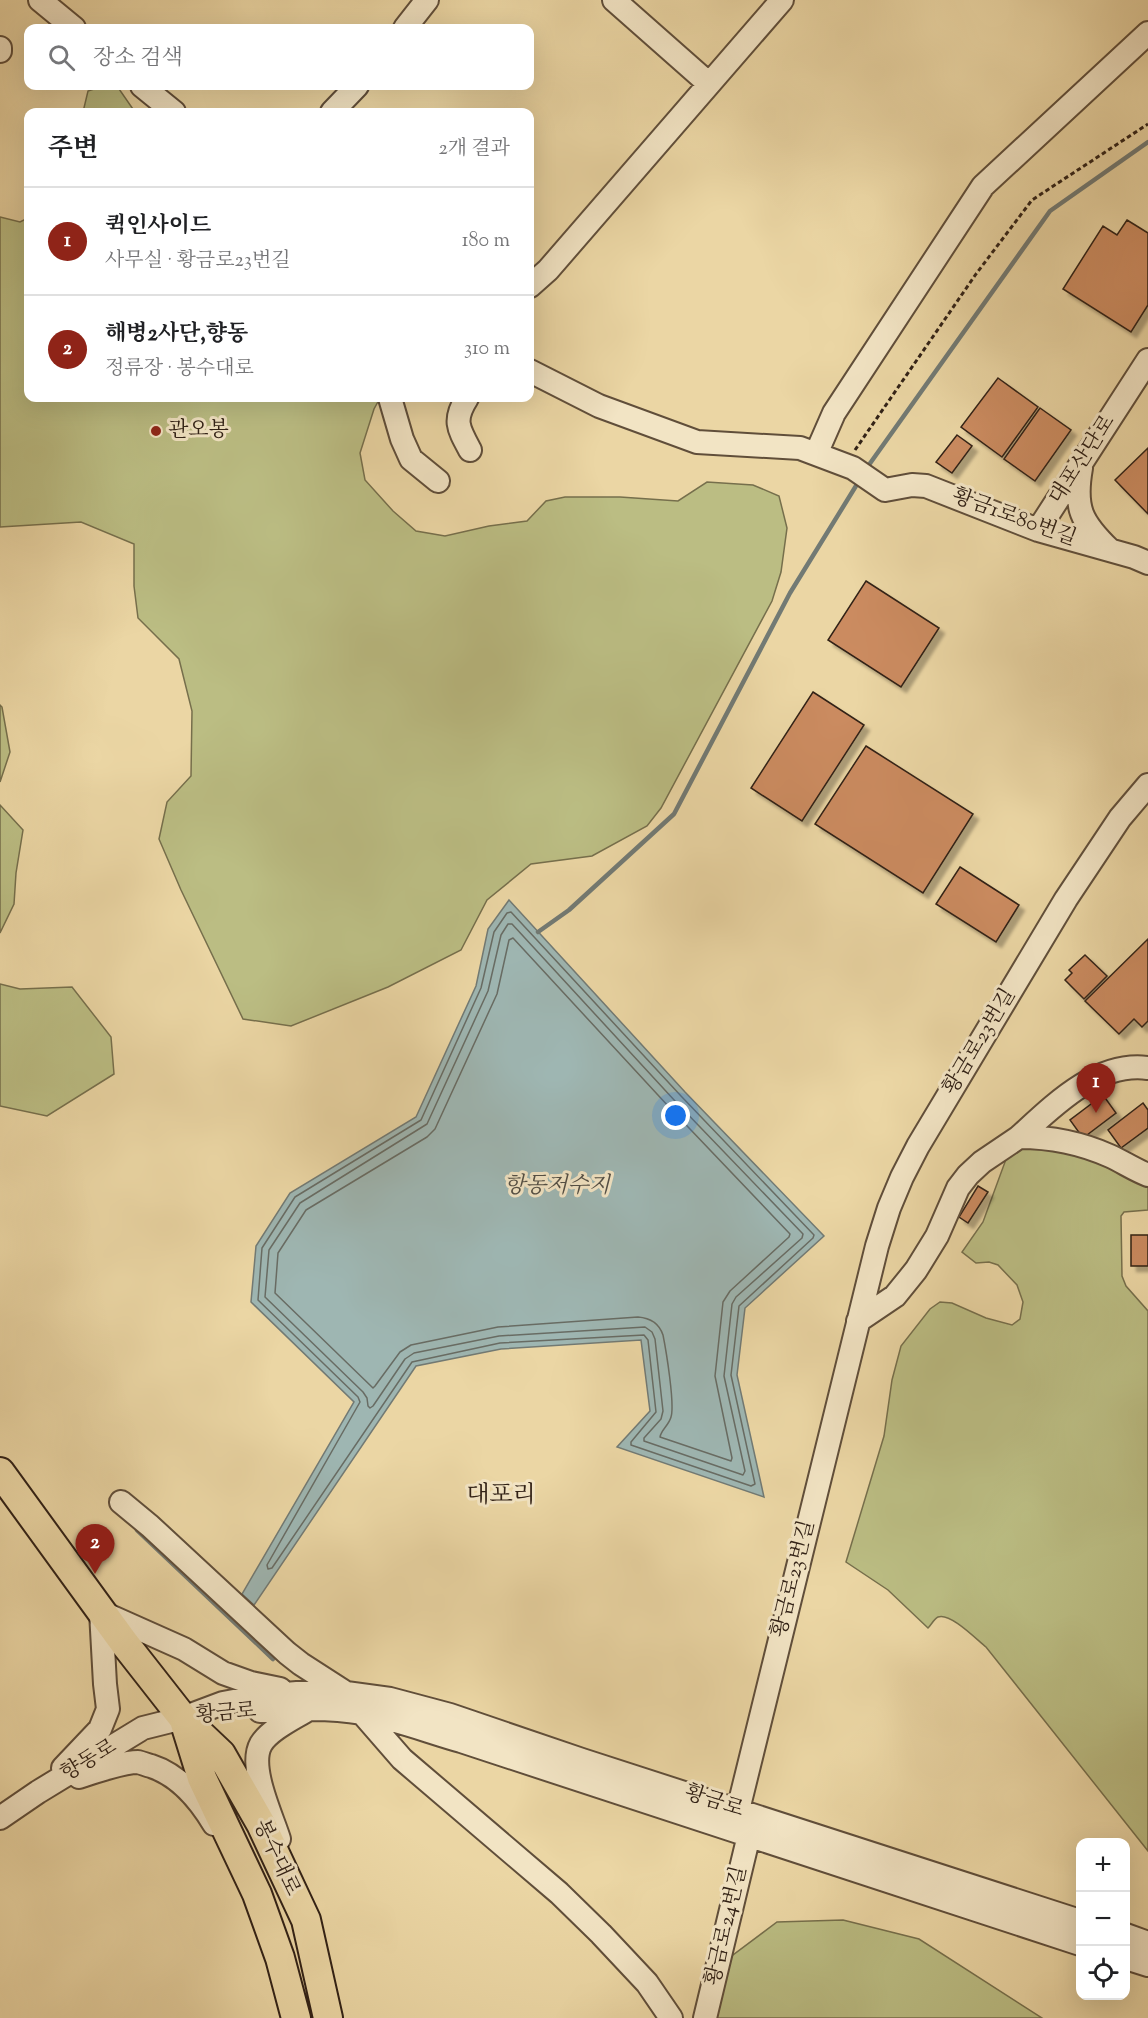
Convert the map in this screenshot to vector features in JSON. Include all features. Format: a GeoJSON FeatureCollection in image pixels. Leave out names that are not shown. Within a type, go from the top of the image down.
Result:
{"type":"FeatureCollection","features":[{"type":"Feature","properties":{"kind":"main road","name":"봉수대로"},"geometry":{"type":"LineString","coordinates":[[0,1472],[183,1718],[221,1754],[261,1824],[306,1920],[328,2018]]}},
{"type":"Feature","properties":{"kind":"main road","name":"봉수대로"},"geometry":{"type":"LineString","coordinates":[[183,1718],[202,1778],[256,1894],[280,1958],[296,2018]]}},
{"type":"Feature","properties":{"kind":"street"},"geometry":{"type":"LineString","coordinates":[[40,0],[69,24]]}},
{"type":"Feature","properties":{"kind":"street"},"geometry":{"type":"LineString","coordinates":[[408,24],[427,0]]}},
{"type":"Feature","properties":{"kind":"street"},"geometry":{"type":"LineString","coordinates":[[614,0],[708,83]]}},
{"type":"Feature","properties":{"kind":"street"},"geometry":{"type":"LineString","coordinates":[[534,282],[548,270],[782,0]]}},
{"type":"Feature","properties":{"kind":"street"},"geometry":{"type":"LineString","coordinates":[[816,454],[834,413],[983,186],[1148,33]]}},
{"type":"Feature","properties":{"kind":"street"},"geometry":{"type":"LineString","coordinates":[[147,90],[169,108]]}},
{"type":"Feature","properties":{"kind":"street"},"geometry":{"type":"LineString","coordinates":[[336,108],[353,90]]}},
{"type":"Feature","properties":{"kind":"street","name":"대포산단로"},"geometry":{"type":"LineString","coordinates":[[1038,530],[1148,360]]}},
{"type":"Feature","properties":{"kind":"street"},"geometry":{"type":"LineString","coordinates":[[534,374],[599,406],[697,442],[800,447],[848,467]]}},
{"type":"Feature","properties":{"kind":"street"},"geometry":{"type":"LineString","coordinates":[[391,402],[402,439],[411,459],[438,481]]}},
{"type":"Feature","properties":{"kind":"street"},"geometry":{"type":"LineString","coordinates":[[465,402],[459,412],[458,428],[470,450]]}},
{"type":"Feature","properties":{"kind":"street"},"geometry":{"type":"LineString","coordinates":[[1082,463],[1078,498],[1082,516],[1093,534],[1111,550]]}},
{"type":"Feature","properties":{"kind":"street","name":"황금1로80번길"},"geometry":{"type":"LineString","coordinates":[[848,467],[885,490],[912,485],[926,486],[1038,530],[1111,550],[1148,563]]}},
{"type":"Feature","properties":{"kind":"street","name":"황금로23번길"},"geometry":{"type":"LineString","coordinates":[[738,1810],[858,1322],[889,1208],[918,1146],[1066,898],[1120,818],[1148,785]]}},
{"type":"Feature","properties":{"kind":"street"},"geometry":{"type":"LineString","coordinates":[[858,1322],[895,1296],[916,1270],[937,1236],[958,1188],[982,1162],[1019,1137],[1065,1096],[1081,1085],[1128,1068],[1148,1068]]}},
{"type":"Feature","properties":{"kind":"street"},"geometry":{"type":"LineString","coordinates":[[1019,1137],[1036,1137],[1074,1143],[1111,1157],[1148,1175]]}},
{"type":"Feature","properties":{"kind":"street","name":"황금로"},"geometry":{"type":"LineString","coordinates":[[121,1502],[287,1653],[346,1693]]}},
{"type":"Feature","properties":{"kind":"street"},"geometry":{"type":"LineString","coordinates":[[39,1792],[100,1729],[108,1709],[102,1611],[184,1649],[223,1673],[303,1701],[261,1744],[256,1758],[258,1774],[306,1920]]}},
{"type":"Feature","properties":{"kind":"street","name":"황금로"},"geometry":{"type":"LineString","coordinates":[[303,1701],[346,1693],[390,1699],[450,1715],[1076,1920]]}},
{"type":"Feature","properties":{"kind":"street","name":"황금로"},"geometry":{"type":"LineString","coordinates":[[183,1718],[223,1703],[261,1696],[303,1701],[362,1713],[462,1742],[1076,1943]]}},
{"type":"Feature","properties":{"kind":"street"},"geometry":{"type":"LineString","coordinates":[[362,1713],[402,1759],[559,1893],[632,1965],[662,2012]]}},
{"type":"Feature","properties":{"kind":"street","name":"향동로"},"geometry":{"type":"LineString","coordinates":[[0,1818],[143,1728],[183,1718]]}},
{"type":"Feature","properties":{"kind":"street"},"geometry":{"type":"LineString","coordinates":[[39,1792],[97,1771],[138,1762],[165,1771],[183,1783],[208,1813],[256,1894]]}},
{"type":"Feature","properties":{"kind":"street"},"geometry":{"type":"LineString","coordinates":[[738,1810],[748,1835]]}},
{"type":"Feature","properties":{"kind":"street","name":"황금로24번길"},"geometry":{"type":"LineString","coordinates":[[705,2018],[748,1835]]}},
{"type":"Feature","properties":{"kind":"street"},"geometry":{"type":"LineString","coordinates":[[1130,1937],[1148,1942]]}},
{"type":"Feature","properties":{"kind":"street"},"geometry":{"type":"LineString","coordinates":[[1130,1960],[1148,1965]]}},
{"type":"Feature","properties":{"kind":"path"},"geometry":{"type":"LineString","coordinates":[[848,467],[976,274],[1032,200],[1148,124]]}},
{"type":"Feature","properties":{"kind":"green space"},"geometry":{"type":"Polygon","coordinates":[[[120,90],[132,108],[84,108],[88,91],[120,90]]]}},
{"type":"Feature","properties":{"kind":"green space"},"geometry":{"type":"Polygon","coordinates":[[[0,217],[20,222],[24,220],[24,402],[378,402],[360,453],[365,480],[393,511],[416,531],[445,536],[489,526],[527,521],[546,501],[565,497],[620,497],[678,501],[707,482],[753,485],[779,496],[787,528],[781,572],[772,601],[661,808],[647,826],[592,856],[531,864],[487,900],[461,950],[388,987],[291,1026],[243,1019],[159,839],[167,802],[191,776],[192,711],[179,659],[138,618],[134,586],[134,544],[81,522],[0,527],[0,217]]]}},
{"type":"Feature","properties":{"kind":"green space"},"geometry":{"type":"Polygon","coordinates":[[[0,705],[10,752],[0,782],[0,705]]]}},
{"type":"Feature","properties":{"kind":"green space"},"geometry":{"type":"Polygon","coordinates":[[[0,805],[23,830],[14,904],[0,933],[0,805]]]}},
{"type":"Feature","properties":{"kind":"green space"},"geometry":{"type":"Polygon","coordinates":[[[0,984],[20,989],[72,987],[111,1037],[114,1074],[47,1116],[0,1106],[0,984]]]}},
{"type":"Feature","properties":{"kind":"green space"},"geometry":{"type":"Polygon","coordinates":[[[1024,1147],[1089,1159],[1136,1179],[1148,1188],[1148,1210],[1124,1212],[1121,1216],[1122,1276],[1126,1286],[1148,1311],[1148,1851],[986,1647],[956,1622],[943,1617],[938,1617],[928,1628],[888,1590],[846,1562],[884,1436],[892,1380],[901,1346],[930,1309],[940,1302],[952,1303],[986,1318],[1012,1325],[1020,1319],[1023,1302],[1017,1285],[998,1265],[989,1262],[976,1263],[962,1252],[983,1222],[1009,1151],[1024,1147]]]}},
{"type":"Feature","properties":{"kind":"green space"},"geometry":{"type":"Polygon","coordinates":[[[843,1920],[919,1939],[1042,2018],[705,2018],[717,1967],[777,1922],[843,1920]]]}},
{"type":"Feature","properties":{"kind":"water","name":"항동저수지"},"geometry":{"type":"Polygon","coordinates":[[[509,900],[685,1092],[824,1236],[745,1308],[737,1375],[764,1497],[617,1447],[650,1411],[641,1340],[501,1349],[416,1366],[254,1605],[242,1594],[354,1402],[251,1302],[256,1246],[290,1193],[416,1117],[476,986],[488,929],[509,900]]]}},
{"type":"Feature","properties":{"kind":"building"},"geometry":{"type":"Polygon","coordinates":[[[1127,220],[1148,233],[1148,305],[1131,332],[1063,289],[1103,226],[1117,235],[1127,220]]]}},
{"type":"Feature","properties":{"kind":"building"},"geometry":{"type":"Polygon","coordinates":[[[998,378],[1038,407],[1002,457],[961,427],[998,378]]]}},
{"type":"Feature","properties":{"kind":"building"},"geometry":{"type":"Polygon","coordinates":[[[1040,408],[1071,430],[1035,481],[1004,459],[1040,408]]]}},
{"type":"Feature","properties":{"kind":"building"},"geometry":{"type":"Polygon","coordinates":[[[957,435],[972,446],[952,473],[936,462],[957,435]]]}},
{"type":"Feature","properties":{"kind":"building"},"geometry":{"type":"Polygon","coordinates":[[[1148,448],[1148,514],[1115,480],[1148,448]]]}},
{"type":"Feature","properties":{"kind":"building"},"geometry":{"type":"Polygon","coordinates":[[[866,581],[939,628],[901,687],[828,640],[866,581]]]}},
{"type":"Feature","properties":{"kind":"building"},"geometry":{"type":"Polygon","coordinates":[[[813,692],[864,725],[802,821],[751,788],[813,692]]]}},
{"type":"Feature","properties":{"kind":"building"},"geometry":{"type":"Polygon","coordinates":[[[866,746],[973,814],[923,893],[815,824],[866,746]]]}},
{"type":"Feature","properties":{"kind":"building"},"geometry":{"type":"Polygon","coordinates":[[[960,867],[1019,905],[996,942],[936,904],[960,867]]]}},
{"type":"Feature","properties":{"kind":"building"},"geometry":{"type":"Polygon","coordinates":[[[1148,939],[1148,1021],[1142,1027],[1134,1019],[1119,1034],[1085,1001],[1148,939]]]}},
{"type":"Feature","properties":{"kind":"building"},"geometry":{"type":"Polygon","coordinates":[[[1085,955],[1107,976],[1084,999],[1065,980],[1072,973],[1069,970],[1085,955]]]}},
{"type":"Feature","properties":{"kind":"building"},"geometry":{"type":"Polygon","coordinates":[[[1103,1095],[1116,1113],[1083,1138],[1070,1120],[1103,1095]]]}},
{"type":"Feature","properties":{"kind":"building"},"geometry":{"type":"Polygon","coordinates":[[[1143,1103],[1148,1110],[1148,1128],[1121,1148],[1108,1130],[1143,1103]]]}},
{"type":"Feature","properties":{"kind":"building"},"geometry":{"type":"Polygon","coordinates":[[[978,1186],[988,1192],[968,1223],[959,1217],[978,1186]]]}},
{"type":"Feature","properties":{"kind":"building"},"geometry":{"type":"Polygon","coordinates":[[[1131,1235],[1148,1235],[1148,1266],[1131,1266],[1131,1235]]]}},
{"type":"Feature","properties":{"kind":"waterway"},"geometry":{"type":"LineString","coordinates":[[866,469],[1050,211],[1148,142]]}},
{"type":"Feature","properties":{"kind":"waterway"},"geometry":{"type":"LineString","coordinates":[[538,932],[569,910],[674,814],[790,593],[859,481]]}},
{"type":"Feature","properties":{"kind":"waterway"},"geometry":{"type":"LineString","coordinates":[[137,1530],[273,1659]]}},
{"type":"Feature","properties":{"kind":"place","name":"관오봉"},"geometry":{"type":"Point","coordinates":[156,431]}},
{"type":"Feature","properties":{"kind":"place","name":"퀵인사이드"},"geometry":{"type":"Point","coordinates":[1096,1113]}},
{"type":"Feature","properties":{"kind":"place","name":"해병2사단,향동"},"geometry":{"type":"Point","coordinates":[95,1574]}},
{"type":"Feature","properties":{"kind":"district","name":"대포리"},"geometry":{"type":"Point","coordinates":[501,1496]}}]}
